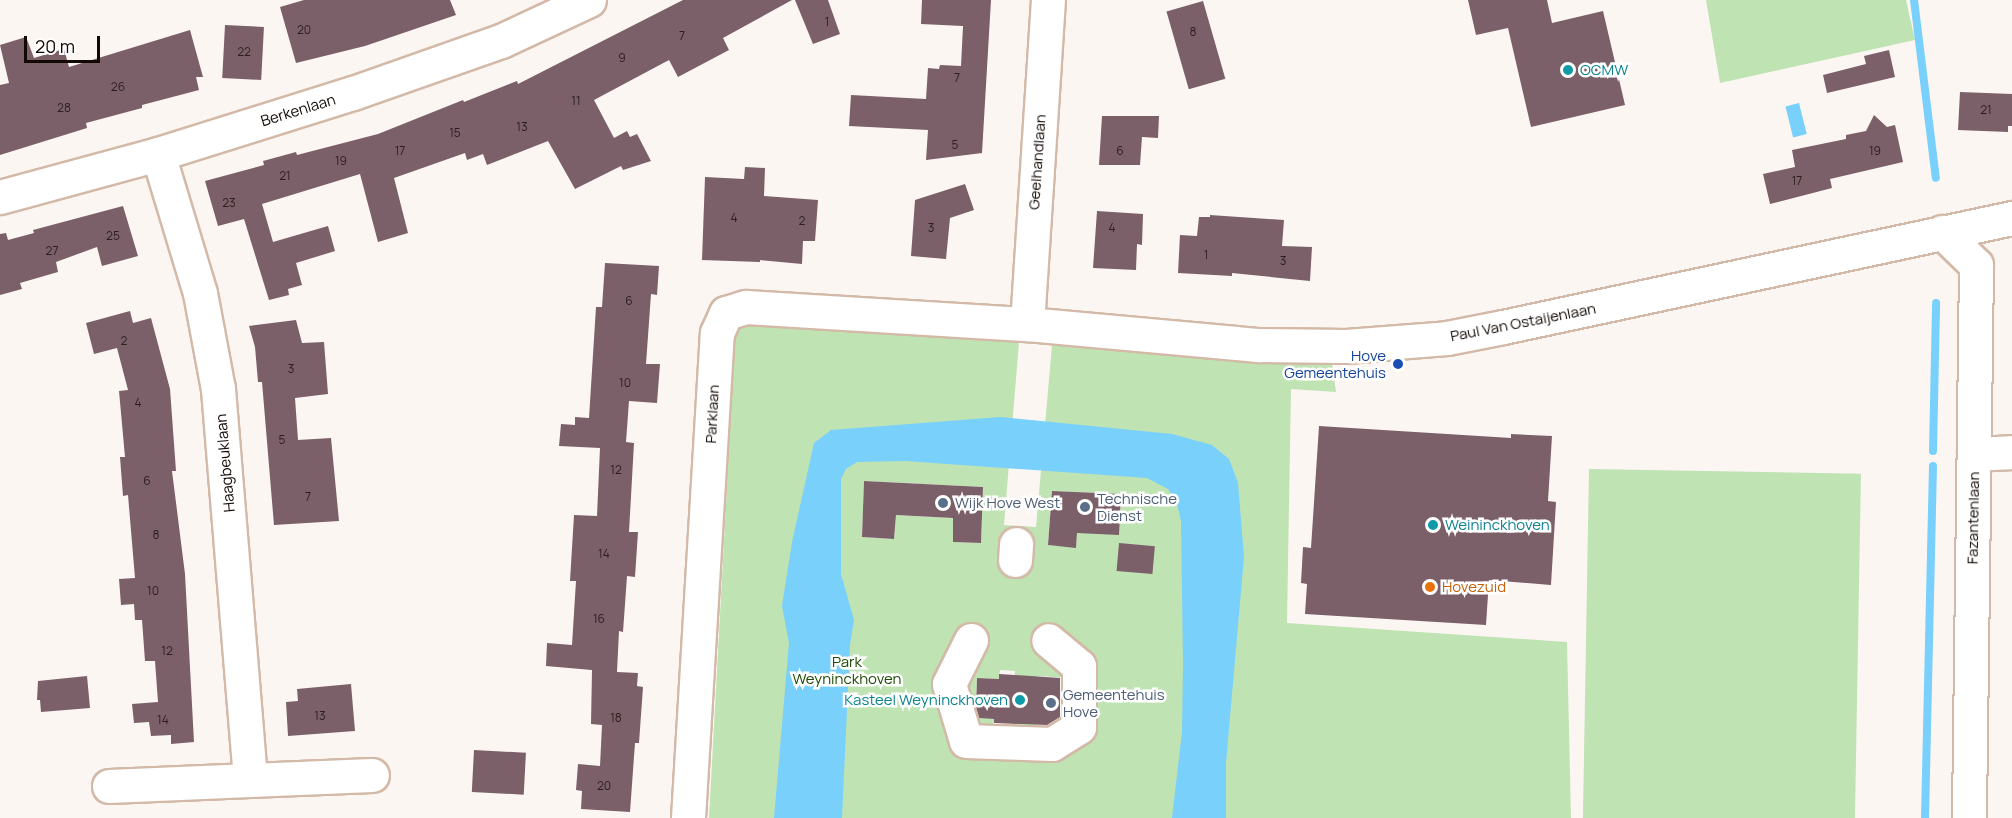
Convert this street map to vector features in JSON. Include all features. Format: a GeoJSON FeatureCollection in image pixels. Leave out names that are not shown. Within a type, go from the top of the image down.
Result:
{"type":"FeatureCollection","features":[{"type":"Feature","properties":{"kind":"street","name":"Berkenlaan"},"geometry":{"type":"LineString","coordinates":[[0,197],[158,154],[353,93],[501,41],[589,0]]}},
{"type":"Feature","properties":{"kind":"street","name":"Geelhandlaan"},"geometry":{"type":"LineString","coordinates":[[1027,324],[1048,0]]}},
{"type":"Feature","properties":{"kind":"street","name":"Haagbeuklaan"},"geometry":{"type":"LineString","coordinates":[[158,154],[200,293],[218,389],[250,780]]}},
{"type":"Feature","properties":{"kind":"street","name":"Paul Van Ostaijenlaan"},"geometry":{"type":"LineString","coordinates":[[1027,324],[1260,345],[1346,346],[1447,338],[2012,218]]}},
{"type":"Feature","properties":{"kind":"street","name":"Fazantenlaan"},"geometry":{"type":"LineString","coordinates":[[1942,232],[1976,265],[1969,818]]}},
{"type":"Feature","properties":{"kind":"street","name":"Parklaan"},"geometry":{"type":"LineString","coordinates":[[688,818],[717,333],[726,313],[746,307],[1027,324]]}},
{"type":"Feature","properties":{"kind":"street"},"geometry":{"type":"LineString","coordinates":[[1974,454],[2012,452]]}},
{"type":"Feature","properties":{"kind":"street"},"geometry":{"type":"LineString","coordinates":[[971,640],[949,684],[966,741],[1052,744],[1079,727],[1079,666],[1047,640]]}},
{"type":"Feature","properties":{"kind":"street"},"geometry":{"type":"LineString","coordinates":[[109,786],[372,775]]}},
{"type":"Feature","properties":{"kind":"green space"},"geometry":{"type":"Polygon","coordinates":[[[1706,0],[1906,0],[1915,40],[1720,83],[1706,0]]]}},
{"type":"Feature","properties":{"kind":"green space","name":"Park Weyninckhoven"},"geometry":{"type":"Polygon","coordinates":[[[736,319],[1020,330],[1004,525],[1036,527],[1053,334],[1331,355],[1336,392],[1291,389],[1287,623],[1567,642],[1571,818],[709,818],[736,319]],[[864,481],[862,537],[894,539],[896,515],[953,518],[953,542],[981,543],[983,487],[864,481]],[[1052,491],[1048,545],[1076,547],[1077,533],[1104,521],[1120,521],[1121,494],[1052,491]],[[1000,670],[999,679],[977,678],[975,717],[994,719],[993,732],[1013,734],[1014,721],[1036,722],[1036,729],[1063,731],[1066,678],[1040,676],[1014,681],[1015,671],[1000,670]]]}},
{"type":"Feature","properties":{"kind":"green space"},"geometry":{"type":"Polygon","coordinates":[[[1589,469],[1861,474],[1855,818],[1583,818],[1589,469]]]}},
{"type":"Feature","properties":{"kind":"water"},"geometry":{"type":"Polygon","coordinates":[[[1799,103],[1807,134],[1793,137],[1785,106],[1799,103]]]}},
{"type":"Feature","properties":{"kind":"water"},"geometry":{"type":"Polygon","coordinates":[[[1000,417],[1172,434],[1212,445],[1229,459],[1238,483],[1244,557],[1226,763],[1226,818],[1172,818],[1182,732],[1183,664],[1181,521],[1177,504],[1168,489],[1147,478],[905,461],[857,462],[846,469],[841,479],[841,574],[854,620],[850,645],[842,818],[774,818],[789,643],[782,606],[792,542],[814,443],[831,430],[1000,417]]]}},
{"type":"Feature","properties":{"kind":"building"},"geometry":{"type":"Polygon","coordinates":[[[304,0],[450,0],[456,15],[365,46],[296,63],[280,7],[304,0]]]}},
{"type":"Feature","properties":{"kind":"building"},"geometry":{"type":"Polygon","coordinates":[[[683,0],[792,0],[723,38],[729,50],[678,77],[669,60],[594,100],[614,138],[627,131],[630,137],[637,134],[651,161],[623,170],[621,166],[575,189],[548,141],[487,165],[483,154],[467,160],[465,153],[394,178],[408,233],[378,242],[360,174],[262,204],[273,242],[328,226],[335,251],[296,263],[302,285],[288,289],[289,295],[269,300],[244,219],[218,226],[205,181],[264,165],[263,161],[296,152],[297,155],[378,134],[463,100],[464,102],[517,81],[518,84],[683,0]]]}},
{"type":"Feature","properties":{"kind":"building"},"geometry":{"type":"Polygon","coordinates":[[[795,0],[828,0],[840,34],[813,44],[795,0]]]}},
{"type":"Feature","properties":{"kind":"building"},"geometry":{"type":"Polygon","coordinates":[[[922,0],[991,0],[982,153],[926,160],[928,130],[849,126],[851,95],[926,99],[928,68],[939,69],[940,65],[961,66],[963,26],[921,24],[922,0]]]}},
{"type":"Feature","properties":{"kind":"building","name":"OCMW"},"geometry":{"type":"Polygon","coordinates":[[[1468,0],[1547,0],[1552,23],[1603,11],[1625,105],[1531,127],[1508,28],[1476,35],[1468,0]]]}},
{"type":"Feature","properties":{"kind":"building"},"geometry":{"type":"Polygon","coordinates":[[[1203,1],[1225,79],[1189,89],[1166,11],[1203,1]]]}},
{"type":"Feature","properties":{"kind":"building"},"geometry":{"type":"Polygon","coordinates":[[[225,25],[264,27],[261,80],[222,78],[225,25]]]}},
{"type":"Feature","properties":{"kind":"building"},"geometry":{"type":"Polygon","coordinates":[[[190,30],[203,77],[196,77],[199,90],[86,123],[87,128],[0,155],[0,85],[9,83],[0,45],[26,37],[34,58],[64,49],[69,67],[190,30]]]}},
{"type":"Feature","properties":{"kind":"building"},"geometry":{"type":"Polygon","coordinates":[[[1889,50],[1895,77],[1827,93],[1823,75],[1866,64],[1864,56],[1889,50]]]}},
{"type":"Feature","properties":{"kind":"building"},"geometry":{"type":"Polygon","coordinates":[[[1960,92],[2012,94],[2012,126],[2008,126],[2008,132],[1958,130],[1960,92]]]}},
{"type":"Feature","properties":{"kind":"building"},"geometry":{"type":"Polygon","coordinates":[[[1874,115],[1887,127],[1895,125],[1903,162],[1830,179],[1832,188],[1770,204],[1763,174],[1795,167],[1792,150],[1846,139],[1846,135],[1866,131],[1874,115]]]}},
{"type":"Feature","properties":{"kind":"building"},"geometry":{"type":"Polygon","coordinates":[[[1102,116],[1159,116],[1158,138],[1142,137],[1140,165],[1099,165],[1102,116]]]}},
{"type":"Feature","properties":{"kind":"building"},"geometry":{"type":"Polygon","coordinates":[[[745,167],[765,168],[764,196],[818,200],[815,241],[803,241],[802,264],[760,260],[760,262],[702,260],[705,177],[744,179],[745,167]]]}},
{"type":"Feature","properties":{"kind":"building"},"geometry":{"type":"Polygon","coordinates":[[[965,184],[974,210],[950,218],[946,259],[911,256],[915,200],[965,184]]]}},
{"type":"Feature","properties":{"kind":"building"},"geometry":{"type":"Polygon","coordinates":[[[123,206],[138,256],[102,266],[97,247],[56,262],[58,272],[20,283],[22,289],[0,295],[0,234],[6,233],[8,240],[34,233],[33,230],[123,206]]]}},
{"type":"Feature","properties":{"kind":"building"},"geometry":{"type":"Polygon","coordinates":[[[1097,211],[1143,214],[1142,245],[1137,244],[1136,270],[1093,268],[1097,211]]]}},
{"type":"Feature","properties":{"kind":"building"},"geometry":{"type":"Polygon","coordinates":[[[1210,215],[1284,220],[1282,246],[1312,247],[1310,281],[1232,273],[1232,276],[1178,273],[1180,235],[1197,236],[1199,217],[1210,217],[1210,215]]]}},
{"type":"Feature","properties":{"kind":"building"},"geometry":{"type":"Polygon","coordinates":[[[605,263],[659,266],[657,295],[651,294],[646,364],[660,364],[657,403],[629,401],[626,442],[634,443],[629,532],[638,532],[635,577],[627,576],[623,632],[619,631],[617,672],[638,673],[637,686],[643,687],[639,743],[635,743],[630,812],[581,809],[582,791],[576,790],[578,764],[600,766],[602,725],[591,724],[592,670],[546,666],[547,643],[572,645],[576,581],[570,581],[574,515],[597,516],[600,448],[559,446],[561,424],[575,425],[575,417],[589,418],[596,307],[602,307],[605,263]]]}},
{"type":"Feature","properties":{"kind":"building"},"geometry":{"type":"Polygon","coordinates":[[[130,311],[133,323],[151,318],[170,389],[176,471],[172,471],[185,574],[194,742],[171,744],[171,735],[151,736],[149,722],[134,723],[132,704],[158,702],[155,661],[145,661],[142,620],[135,620],[134,604],[121,605],[119,579],[135,578],[128,495],[123,496],[120,457],[125,457],[119,391],[128,390],[117,348],[94,354],[86,323],[130,311]]]}},
{"type":"Feature","properties":{"kind":"building"},"geometry":{"type":"Polygon","coordinates":[[[296,320],[302,343],[324,342],[328,394],[295,398],[298,440],[331,438],[339,521],[274,525],[262,382],[258,382],[255,347],[249,326],[296,320]]]}},
{"type":"Feature","properties":{"kind":"building","name":"Weininckhoven"},"geometry":{"type":"Polygon","coordinates":[[[1319,426],[1511,438],[1511,434],[1552,436],[1548,501],[1556,502],[1551,585],[1489,580],[1486,625],[1305,614],[1307,584],[1301,583],[1303,547],[1311,548],[1319,426]]]}},
{"type":"Feature","properties":{"kind":"building"},"geometry":{"type":"Polygon","coordinates":[[[864,481],[983,487],[981,543],[953,542],[953,518],[896,515],[894,539],[862,537],[864,481]]]}},
{"type":"Feature","properties":{"kind":"building","name":"Technische Dienst"},"geometry":{"type":"Polygon","coordinates":[[[1052,491],[1121,494],[1119,535],[1077,533],[1076,548],[1048,545],[1052,491]]]}},
{"type":"Feature","properties":{"kind":"building"},"geometry":{"type":"Polygon","coordinates":[[[1119,543],[1155,546],[1152,574],[1117,571],[1119,543]]]}},
{"type":"Feature","properties":{"kind":"building","name":"Kasteel Weyninckhoven"},"geometry":{"type":"Polygon","coordinates":[[[999,674],[1060,678],[1060,717],[1047,725],[994,723],[994,719],[979,718],[976,707],[977,678],[999,679],[999,674]]]}},
{"type":"Feature","properties":{"kind":"building"},"geometry":{"type":"Polygon","coordinates":[[[87,676],[90,708],[41,712],[40,700],[37,700],[38,681],[87,676]]]}},
{"type":"Feature","properties":{"kind":"building"},"geometry":{"type":"Polygon","coordinates":[[[351,684],[355,731],[288,736],[286,702],[298,701],[297,689],[351,684]]]}},
{"type":"Feature","properties":{"kind":"building"},"geometry":{"type":"Polygon","coordinates":[[[474,750],[526,753],[524,795],[472,792],[474,750]]]}},
{"type":"Feature","properties":{"kind":"waterway"},"geometry":{"type":"LineString","coordinates":[[1914,0],[1936,178]]}},
{"type":"Feature","properties":{"kind":"waterway"},"geometry":{"type":"LineString","coordinates":[[1933,451],[1936,303]]}},
{"type":"Feature","properties":{"kind":"waterway"},"geometry":{"type":"LineString","coordinates":[[1925,818],[1933,466]]}},
{"type":"Feature","properties":{"kind":"place","name":"OCMW"},"geometry":{"type":"Point","coordinates":[1568,70]}},
{"type":"Feature","properties":{"kind":"place","name":"Hove Gemeentehuis"},"geometry":{"type":"Point","coordinates":[1398,364]}},
{"type":"Feature","properties":{"kind":"place","name":"Wijk Hove West"},"geometry":{"type":"Point","coordinates":[943,503]}},
{"type":"Feature","properties":{"kind":"place","name":"Technische Dienst"},"geometry":{"type":"Point","coordinates":[1085,507]}},
{"type":"Feature","properties":{"kind":"place","name":"Weininckhoven"},"geometry":{"type":"Point","coordinates":[1433,525]}},
{"type":"Feature","properties":{"kind":"place","name":"Hovezuid"},"geometry":{"type":"Point","coordinates":[1430,587]}},
{"type":"Feature","properties":{"kind":"place","name":"Kasteel Weyninckhoven"},"geometry":{"type":"Point","coordinates":[1020,700]}},
{"type":"Feature","properties":{"kind":"place","name":"Gemeentehuis Hove"},"geometry":{"type":"Point","coordinates":[1051,703]}}]}
